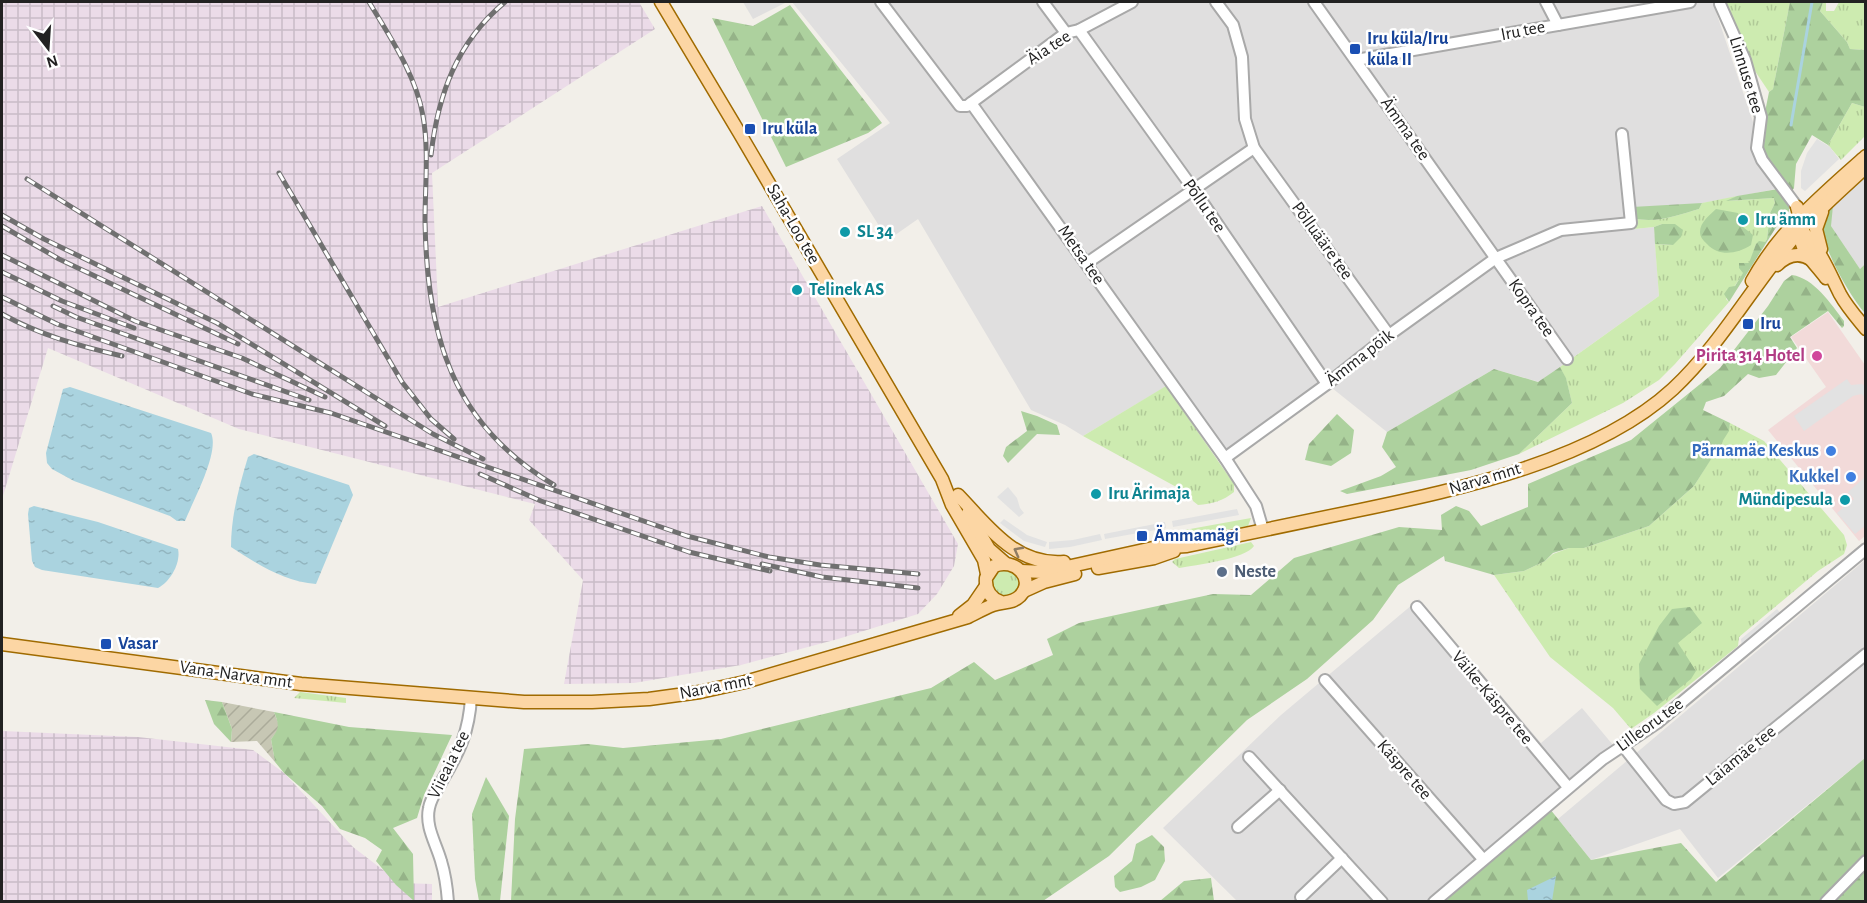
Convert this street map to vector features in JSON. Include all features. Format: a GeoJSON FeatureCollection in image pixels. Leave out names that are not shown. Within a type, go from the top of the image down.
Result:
{"type":"FeatureCollection","features":[{"type":"Feature","properties":{"kind":"main road","name":"Saha-Loo tee"},"geometry":{"type":"LineString","coordinates":[[661,2],[942,479],[952,505],[984,560],[987,580]]}},
{"type":"Feature","properties":{"kind":"main road","name":"Narva mnt"},"geometry":{"type":"LineString","coordinates":[[1734,315],[1755,275],[1798,212],[1866,156]]}},
{"type":"Feature","properties":{"kind":"main road","name":"Narva mnt"},"geometry":{"type":"LineString","coordinates":[[471,698],[524,702],[592,702],[649,699],[700,692],[803,667],[968,617],[1001,602],[1012,601],[1023,591],[1044,582],[1099,568],[1154,558],[1187,546],[1439,494],[1516,471],[1611,431],[1672,390],[1695,367],[1801,230],[1866,167]]}},
{"type":"Feature","properties":{"kind":"main road"},"geometry":{"type":"LineString","coordinates":[[1830,201],[1820,214],[1816,229],[1817,238],[1841,296]]}},
{"type":"Feature","properties":{"kind":"main road"},"geometry":{"type":"LineString","coordinates":[[1798,212],[1800,239],[1803,247],[1866,329]]}},
{"type":"Feature","properties":{"kind":"main road"},"geometry":{"type":"LineString","coordinates":[[1779,239],[1787,232],[1795,229],[1801,230],[1828,267]]}},
{"type":"Feature","properties":{"kind":"main road"},"geometry":{"type":"LineString","coordinates":[[1761,281],[1789,256],[1805,256],[1814,262]]}},
{"type":"Feature","properties":{"kind":"main road","name":"Saha-Loo tee"},"geometry":{"type":"LineString","coordinates":[[942,479],[958,495],[989,549],[1005,563]]}},
{"type":"Feature","properties":{"kind":"main road"},"geometry":{"type":"LineString","coordinates":[[958,495],[995,535],[1012,549],[1027,556],[1054,563],[1094,556],[1116,556]]}},
{"type":"Feature","properties":{"kind":"main road","name":"Narva mnt"},"geometry":{"type":"LineString","coordinates":[[953,620],[973,605],[994,566],[1005,563],[1021,571],[1044,572],[1153,548],[1187,546]]}},
{"type":"Feature","properties":{"kind":"main road"},"geometry":{"type":"LineString","coordinates":[[1021,571],[1025,580],[1023,591]]}},
{"type":"Feature","properties":{"kind":"main road"},"geometry":{"type":"LineString","coordinates":[[987,580],[991,596],[1001,602]]}},
{"type":"Feature","properties":{"kind":"main road","name":"Vana-Narva mnt"},"geometry":{"type":"LineString","coordinates":[[2,644],[301,684],[471,698]]}},
{"type":"Feature","properties":{"kind":"street","name":"Metsa tee"},"geometry":{"type":"LineString","coordinates":[[881,2],[960,106],[967,106],[971,103],[1225,459],[1256,506],[1263,530]]}},
{"type":"Feature","properties":{"kind":"street"},"geometry":{"type":"LineString","coordinates":[[1043,2],[1066,33]]}},
{"type":"Feature","properties":{"kind":"street","name":"Äia tee"},"geometry":{"type":"LineString","coordinates":[[971,103],[1066,33],[1079,30],[1132,2]]}},
{"type":"Feature","properties":{"kind":"street","name":"Põlluääre tee"},"geometry":{"type":"LineString","coordinates":[[1216,2],[1233,25],[1242,57],[1245,119],[1254,148],[1389,335]]}},
{"type":"Feature","properties":{"kind":"street","name":"Ämma tee"},"geometry":{"type":"LineString","coordinates":[[1314,2],[1496,258]]}},
{"type":"Feature","properties":{"kind":"street"},"geometry":{"type":"LineString","coordinates":[[1546,2],[1557,25]]}},
{"type":"Feature","properties":{"kind":"street","name":"Iru tee"},"geometry":{"type":"LineString","coordinates":[[1356,60],[1685,2]]}},
{"type":"Feature","properties":{"kind":"street","name":"Linnuse tee"},"geometry":{"type":"LineString","coordinates":[[1720,4],[1745,60],[1761,117],[1757,148],[1762,160],[1798,212]]}},
{"type":"Feature","properties":{"kind":"street","name":"Põllu tee"},"geometry":{"type":"LineString","coordinates":[[1079,30],[1194,190],[1327,384]]}},
{"type":"Feature","properties":{"kind":"street","name":"Ämma põik"},"geometry":{"type":"LineString","coordinates":[[1225,459],[1389,335],[1496,258],[1561,230],[1631,223],[1622,134]]}},
{"type":"Feature","properties":{"kind":"street"},"geometry":{"type":"LineString","coordinates":[[1087,264],[1254,148]]}},
{"type":"Feature","properties":{"kind":"street","name":"Kopra tee"},"geometry":{"type":"LineString","coordinates":[[1496,258],[1567,359]]}},
{"type":"Feature","properties":{"kind":"street","name":"Lilleoru tee"},"geometry":{"type":"LineString","coordinates":[[1434,902],[1603,759],[1657,723],[1866,549]]}},
{"type":"Feature","properties":{"kind":"street","name":"Väike-Käspre tee"},"geometry":{"type":"LineString","coordinates":[[1417,608],[1568,788]]}},
{"type":"Feature","properties":{"kind":"street","name":"Laiamäe tee"},"geometry":{"type":"LineString","coordinates":[[1623,746],[1666,800],[1674,804],[1685,802],[1866,654]]}},
{"type":"Feature","properties":{"kind":"street","name":"Käspre tee"},"geometry":{"type":"LineString","coordinates":[[1325,680],[1483,859]]}},
{"type":"Feature","properties":{"kind":"street","name":"Viieaia tee"},"geometry":{"type":"LineString","coordinates":[[448,902],[441,861],[430,832],[429,808],[432,797],[463,743],[468,728],[471,698]]}},
{"type":"Feature","properties":{"kind":"street"},"geometry":{"type":"LineString","coordinates":[[1249,757],[1382,902]]}},
{"type":"Feature","properties":{"kind":"street"},"geometry":{"type":"LineString","coordinates":[[1238,827],[1280,790]]}},
{"type":"Feature","properties":{"kind":"street"},"geometry":{"type":"LineString","coordinates":[[1301,897],[1342,858]]}},
{"type":"Feature","properties":{"kind":"street"},"geometry":{"type":"LineString","coordinates":[[1834,899],[1866,861]]}},
{"type":"Feature","properties":{"kind":"shaded area"},"geometry":{"type":"Polygon","coordinates":[[[2,2],[639,2],[655,29],[432,173],[438,307],[762,206],[958,544],[954,566],[937,594],[918,614],[838,639],[741,665],[634,683],[564,684],[583,580],[529,520],[535,504],[239,429],[48,348],[2,499],[2,2]]]}},
{"type":"Feature","properties":{"kind":"shaded area"},"geometry":{"type":"Polygon","coordinates":[[[743,2],[787,2],[753,19],[743,2]]]}},
{"type":"Feature","properties":{"kind":"shaded area"},"geometry":{"type":"Polygon","coordinates":[[[792,2],[1714,2],[1753,122],[1752,151],[1776,189],[1698,204],[1633,208],[1634,229],[1654,227],[1659,296],[1539,382],[1494,369],[1387,432],[1327,384],[1225,458],[1170,384],[1083,436],[1031,410],[918,219],[888,240],[837,159],[890,123],[792,2]]]}},
{"type":"Feature","properties":{"kind":"shaded area"},"geometry":{"type":"Polygon","coordinates":[[[1817,139],[1830,147],[1839,159],[1805,191],[1801,188],[1801,171],[1807,153],[1817,139]]]}},
{"type":"Feature","properties":{"kind":"shaded area"},"geometry":{"type":"Polygon","coordinates":[[[1865,175],[1865,264],[1860,269],[1830,225],[1833,206],[1865,175]]]}},
{"type":"Feature","properties":{"kind":"shaded area"},"geometry":{"type":"Polygon","coordinates":[[[1828,312],[1865,365],[1865,536],[1859,541],[1768,430],[1826,387],[1791,337],[1828,312]]]}},
{"type":"Feature","properties":{"kind":"shaded area"},"geometry":{"type":"Polygon","coordinates":[[[1847,379],[1851,385],[1865,386],[1865,397],[1861,394],[1853,396],[1804,431],[1794,416],[1847,379]]]}},
{"type":"Feature","properties":{"kind":"shaded area"},"geometry":{"type":"Polygon","coordinates":[[[1865,477],[1865,526],[1855,534],[1837,513],[1854,499],[1848,492],[1865,477]]]}},
{"type":"Feature","properties":{"kind":"shaded area"},"geometry":{"type":"Polygon","coordinates":[[[1008,487],[1017,498],[1024,513],[1019,517],[997,497],[1008,487]]]}},
{"type":"Feature","properties":{"kind":"shaded area"},"geometry":{"type":"Polygon","coordinates":[[[1237,509],[1239,515],[1173,527],[1172,521],[1237,509]]]}},
{"type":"Feature","properties":{"kind":"shaded area"},"geometry":{"type":"Polygon","coordinates":[[[1004,519],[1027,535],[1047,542],[1045,547],[1024,541],[1000,523],[1004,519]]]}},
{"type":"Feature","properties":{"kind":"shaded area"},"geometry":{"type":"Polygon","coordinates":[[[1165,522],[1166,528],[1105,539],[1104,534],[1165,522]]]}},
{"type":"Feature","properties":{"kind":"shaded area"},"geometry":{"type":"Polygon","coordinates":[[[1100,534],[1102,540],[1049,549],[1049,542],[1100,534]]]}},
{"type":"Feature","properties":{"kind":"shaded area"},"geometry":{"type":"Polygon","coordinates":[[[1865,560],[1865,758],[1718,878],[1680,829],[1591,860],[1558,819],[1865,560]]]}},
{"type":"Feature","properties":{"kind":"shaded area"},"geometry":{"type":"Polygon","coordinates":[[[1419,599],[1541,743],[1582,708],[1613,745],[1550,809],[1486,860],[1445,901],[1237,901],[1163,828],[1281,715],[1419,599]]]}},
{"type":"Feature","properties":{"kind":"shaded area"},"geometry":{"type":"Polygon","coordinates":[[[1777,609],[1782,615],[1742,648],[1741,639],[1777,609]]]}},
{"type":"Feature","properties":{"kind":"shaded area"},"geometry":{"type":"Polygon","coordinates":[[[222,702],[274,712],[279,725],[271,739],[275,762],[257,741],[231,742],[232,729],[222,702]]]}},
{"type":"Feature","properties":{"kind":"shaded area"},"geometry":{"type":"Polygon","coordinates":[[[2,731],[138,737],[253,750],[284,773],[353,847],[400,883],[432,884],[432,902],[2,902],[2,731]]]}},
{"type":"Feature","properties":{"kind":"green space"},"geometry":{"type":"Polygon","coordinates":[[[1722,2],[1790,2],[1773,89],[1769,92],[1753,68],[1722,2]]]}},
{"type":"Feature","properties":{"kind":"green space"},"geometry":{"type":"Polygon","coordinates":[[[1790,2],[1823,2],[1820,11],[1847,42],[1850,49],[1865,50],[1865,107],[1852,103],[1828,145],[1812,135],[1796,164],[1792,191],[1786,187],[1764,159],[1760,137],[1769,92],[1773,89],[1790,2]]]}},
{"type":"Feature","properties":{"kind":"green space"},"geometry":{"type":"Polygon","coordinates":[[[1823,2],[1826,2],[1826,11],[1834,11],[1839,2],[1865,2],[1865,50],[1850,49],[1847,42],[1820,11],[1823,2]]]}},
{"type":"Feature","properties":{"kind":"green space"},"geometry":{"type":"Polygon","coordinates":[[[790,5],[882,123],[868,133],[786,167],[712,18],[753,26],[790,5]]]}},
{"type":"Feature","properties":{"kind":"green space"},"geometry":{"type":"Polygon","coordinates":[[[1852,103],[1865,107],[1864,137],[1841,160],[1828,145],[1852,103]]]}},
{"type":"Feature","properties":{"kind":"green space"},"geometry":{"type":"Polygon","coordinates":[[[1778,189],[1789,204],[1789,211],[1729,302],[1724,294],[1729,287],[1735,286],[1743,273],[1739,268],[1739,263],[1749,263],[1756,244],[1759,241],[1765,242],[1767,239],[1770,213],[1775,203],[1774,198],[1726,201],[1737,196],[1778,189]]]}},
{"type":"Feature","properties":{"kind":"green space"},"geometry":{"type":"Polygon","coordinates":[[[1737,196],[1728,201],[1774,198],[1775,203],[1770,213],[1767,239],[1765,242],[1756,244],[1750,263],[1726,299],[1729,302],[1659,380],[1623,403],[1519,454],[1572,403],[1566,379],[1560,367],[1659,296],[1655,244],[1673,245],[1662,224],[1634,229],[1633,218],[1650,220],[1666,218],[1699,209],[1702,203],[1737,196]]]}},
{"type":"Feature","properties":{"kind":"green space"},"geometry":{"type":"Polygon","coordinates":[[[1702,203],[1699,209],[1666,218],[1641,220],[1633,218],[1632,207],[1702,203]]]}},
{"type":"Feature","properties":{"kind":"green space"},"geometry":{"type":"Polygon","coordinates":[[[1833,206],[1831,226],[1860,269],[1865,264],[1865,313],[1844,283],[1825,243],[1823,222],[1833,206]]]}},
{"type":"Feature","properties":{"kind":"green space"},"geometry":{"type":"Polygon","coordinates":[[[1716,209],[1738,213],[1743,227],[1753,235],[1751,245],[1728,253],[1717,251],[1706,243],[1702,238],[1700,228],[1716,209]]]}},
{"type":"Feature","properties":{"kind":"green space"},"geometry":{"type":"Polygon","coordinates":[[[1662,224],[1675,224],[1683,230],[1681,237],[1673,245],[1655,244],[1654,227],[1662,224]]]}},
{"type":"Feature","properties":{"kind":"green space"},"geometry":{"type":"Polygon","coordinates":[[[1792,275],[1815,286],[1844,321],[1844,326],[1842,328],[1828,311],[1790,337],[1797,348],[1776,375],[1759,378],[1748,374],[1724,396],[1706,402],[1703,410],[1730,423],[1729,431],[1694,486],[1649,526],[1584,548],[1569,548],[1553,553],[1545,561],[1524,571],[1494,575],[1445,561],[1444,556],[1398,585],[1373,620],[1307,679],[1247,720],[1109,856],[1043,901],[511,901],[515,819],[524,749],[588,744],[623,748],[721,739],[931,688],[974,662],[995,680],[1053,655],[1047,639],[1079,623],[1213,594],[1251,595],[1294,558],[1399,527],[1442,530],[1441,515],[1456,506],[1469,511],[1481,526],[1528,507],[1528,484],[1631,440],[1720,368],[1768,306],[1784,281],[1792,275]]]}},
{"type":"Feature","properties":{"kind":"green space"},"geometry":{"type":"Polygon","coordinates":[[[1560,367],[1566,378],[1572,403],[1519,454],[1471,470],[1347,494],[1340,491],[1381,476],[1396,467],[1382,447],[1387,432],[1494,369],[1538,382],[1560,367]]]}},
{"type":"Feature","properties":{"kind":"green space"},"geometry":{"type":"Polygon","coordinates":[[[1166,386],[1234,484],[1234,492],[1226,498],[1198,505],[1193,501],[1191,495],[1083,436],[1166,386]]]}},
{"type":"Feature","properties":{"kind":"green space"},"geometry":{"type":"Polygon","coordinates":[[[1021,411],[1057,425],[1060,435],[1037,434],[1008,463],[1003,456],[1006,447],[1027,431],[1021,411]]]}},
{"type":"Feature","properties":{"kind":"green space"},"geometry":{"type":"Polygon","coordinates":[[[1337,414],[1354,430],[1351,453],[1331,466],[1305,460],[1309,444],[1337,414]]]}},
{"type":"Feature","properties":{"kind":"green space"},"geometry":{"type":"Polygon","coordinates":[[[1730,423],[1764,441],[1844,535],[1847,545],[1844,554],[1818,571],[1739,637],[1738,646],[1631,729],[1613,708],[1550,657],[1494,575],[1524,571],[1545,561],[1553,554],[1569,548],[1584,548],[1649,526],[1694,486],[1728,431],[1730,423]]]}},
{"type":"Feature","properties":{"kind":"green space"},"geometry":{"type":"Polygon","coordinates":[[[1251,518],[1248,526],[1204,533],[1180,534],[1179,531],[1251,518]]]}},
{"type":"Feature","properties":{"kind":"green space"},"geometry":{"type":"Polygon","coordinates":[[[1251,542],[1254,546],[1249,551],[1231,558],[1179,568],[1172,562],[1175,559],[1251,542]]]}},
{"type":"Feature","properties":{"kind":"green space"},"geometry":{"type":"Polygon","coordinates":[[[1005,569],[1015,573],[1019,583],[1015,593],[1005,597],[995,593],[991,583],[995,573],[1005,569]]]}},
{"type":"Feature","properties":{"kind":"green space"},"geometry":{"type":"Polygon","coordinates":[[[1690,607],[1702,623],[1678,643],[1696,671],[1691,679],[1657,706],[1640,689],[1639,664],[1659,626],[1672,609],[1690,607]]]}},
{"type":"Feature","properties":{"kind":"green space"},"geometry":{"type":"Polygon","coordinates":[[[300,692],[346,698],[346,703],[294,698],[300,692]]]}},
{"type":"Feature","properties":{"kind":"green space"},"geometry":{"type":"Polygon","coordinates":[[[205,700],[222,702],[232,729],[231,742],[214,724],[205,700]]]}},
{"type":"Feature","properties":{"kind":"green space"},"geometry":{"type":"Polygon","coordinates":[[[274,712],[349,727],[452,735],[424,795],[417,818],[393,828],[413,854],[414,901],[396,885],[376,861],[382,850],[365,838],[340,829],[322,806],[284,773],[275,762],[271,739],[278,726],[274,712]]]}},
{"type":"Feature","properties":{"kind":"green space"},"geometry":{"type":"Polygon","coordinates":[[[1865,758],[1865,901],[1445,902],[1486,860],[1550,809],[1591,860],[1681,843],[1716,882],[1865,758]]]}},
{"type":"Feature","properties":{"kind":"green space"},"geometry":{"type":"Polygon","coordinates":[[[486,777],[509,816],[500,901],[479,901],[475,879],[472,814],[486,777]]]}},
{"type":"Feature","properties":{"kind":"green space"},"geometry":{"type":"Polygon","coordinates":[[[1152,835],[1164,847],[1165,861],[1155,880],[1141,887],[1120,892],[1115,887],[1114,876],[1132,861],[1136,844],[1152,835]]]}},
{"type":"Feature","properties":{"kind":"green space"},"geometry":{"type":"Polygon","coordinates":[[[1211,878],[1214,901],[1160,901],[1184,881],[1211,878]]]}},
{"type":"Feature","properties":{"kind":"water"},"geometry":{"type":"Polygon","coordinates":[[[70,387],[211,433],[213,441],[209,464],[185,521],[177,521],[170,516],[74,481],[52,469],[47,463],[46,453],[63,389],[70,387]]]}},
{"type":"Feature","properties":{"kind":"water"},"geometry":{"type":"Polygon","coordinates":[[[254,454],[349,485],[353,495],[316,584],[282,576],[231,547],[232,524],[239,490],[248,457],[254,454]]]}},
{"type":"Feature","properties":{"kind":"water"},"geometry":{"type":"Polygon","coordinates":[[[34,506],[98,522],[178,549],[178,560],[174,571],[158,588],[35,567],[32,561],[28,514],[29,508],[34,506]]]}},
{"type":"Feature","properties":{"kind":"water"},"geometry":{"type":"Polygon","coordinates":[[[1556,876],[1552,901],[1528,901],[1527,890],[1556,876]]]}},
{"type":"Feature","properties":{"kind":"waterway"},"geometry":{"type":"LineString","coordinates":[[1791,125],[1812,2]]}},
{"type":"Feature","properties":{"kind":"railway"},"geometry":{"type":"LineString","coordinates":[[369,2],[408,71],[420,101],[425,129],[427,263],[440,338],[452,372],[468,404],[491,434],[519,461],[554,485]]}},
{"type":"Feature","properties":{"kind":"railway"},"geometry":{"type":"LineString","coordinates":[[431,155],[445,90],[462,52],[474,34],[505,2]]}},
{"type":"Feature","properties":{"kind":"railway"},"geometry":{"type":"LineString","coordinates":[[279,173],[402,382],[431,419],[454,439]]}},
{"type":"Feature","properties":{"kind":"railway"},"geometry":{"type":"LineString","coordinates":[[27,179],[433,434],[483,459]]}},
{"type":"Feature","properties":{"kind":"railway"},"geometry":{"type":"LineString","coordinates":[[2,215],[44,239],[217,323],[385,426]]}},
{"type":"Feature","properties":{"kind":"railway"},"geometry":{"type":"LineString","coordinates":[[2,226],[59,259],[238,344]]}},
{"type":"Feature","properties":{"kind":"railway"},"geometry":{"type":"LineString","coordinates":[[2,255],[135,321],[242,358],[325,397]]}},
{"type":"Feature","properties":{"kind":"railway"},"geometry":{"type":"LineString","coordinates":[[2,272],[62,301],[134,328]]}},
{"type":"Feature","properties":{"kind":"railway"},"geometry":{"type":"LineString","coordinates":[[2,297],[57,324],[252,394],[331,413],[687,536],[769,557],[820,565],[918,574]]}},
{"type":"Feature","properties":{"kind":"railway"},"geometry":{"type":"LineString","coordinates":[[53,306],[76,317],[309,400]]}},
{"type":"Feature","properties":{"kind":"railway"},"geometry":{"type":"LineString","coordinates":[[2,314],[60,339],[122,356]]}},
{"type":"Feature","properties":{"kind":"railway"},"geometry":{"type":"LineString","coordinates":[[480,474],[541,501],[689,552],[770,571]]}},
{"type":"Feature","properties":{"kind":"railway"},"geometry":{"type":"LineString","coordinates":[[762,564],[822,577],[918,588]]}},
{"type":"Feature","properties":{"kind":"place","name":"Iru küla/Iru küla II"},"geometry":{"type":"Point","coordinates":[1355,49]}},
{"type":"Feature","properties":{"kind":"place","name":"Iru küla"},"geometry":{"type":"Point","coordinates":[750,129]}},
{"type":"Feature","properties":{"kind":"place","name":"Iru ämm"},"geometry":{"type":"Point","coordinates":[1743,220]}},
{"type":"Feature","properties":{"kind":"place","name":"SL 34"},"geometry":{"type":"Point","coordinates":[845,232]}},
{"type":"Feature","properties":{"kind":"place","name":"Telinek AS"},"geometry":{"type":"Point","coordinates":[797,290]}},
{"type":"Feature","properties":{"kind":"place","name":"Iru"},"geometry":{"type":"Point","coordinates":[1748,324]}},
{"type":"Feature","properties":{"kind":"place","name":"Pirita 314 Hotel"},"geometry":{"type":"Point","coordinates":[1817,356]}},
{"type":"Feature","properties":{"kind":"place","name":"Pärnamäe Keskus"},"geometry":{"type":"Point","coordinates":[1831,451]}},
{"type":"Feature","properties":{"kind":"place","name":"Kukkel"},"geometry":{"type":"Point","coordinates":[1851,477]}},
{"type":"Feature","properties":{"kind":"place","name":"Iru Ärimaja"},"geometry":{"type":"Point","coordinates":[1096,494]}},
{"type":"Feature","properties":{"kind":"place","name":"Mündipesula"},"geometry":{"type":"Point","coordinates":[1845,500]}},
{"type":"Feature","properties":{"kind":"place","name":"Ämmamägi"},"geometry":{"type":"Point","coordinates":[1142,536]}},
{"type":"Feature","properties":{"kind":"place","name":"Neste"},"geometry":{"type":"Point","coordinates":[1222,572]}},
{"type":"Feature","properties":{"kind":"place","name":"Vasar"},"geometry":{"type":"Point","coordinates":[106,644]}}]}
